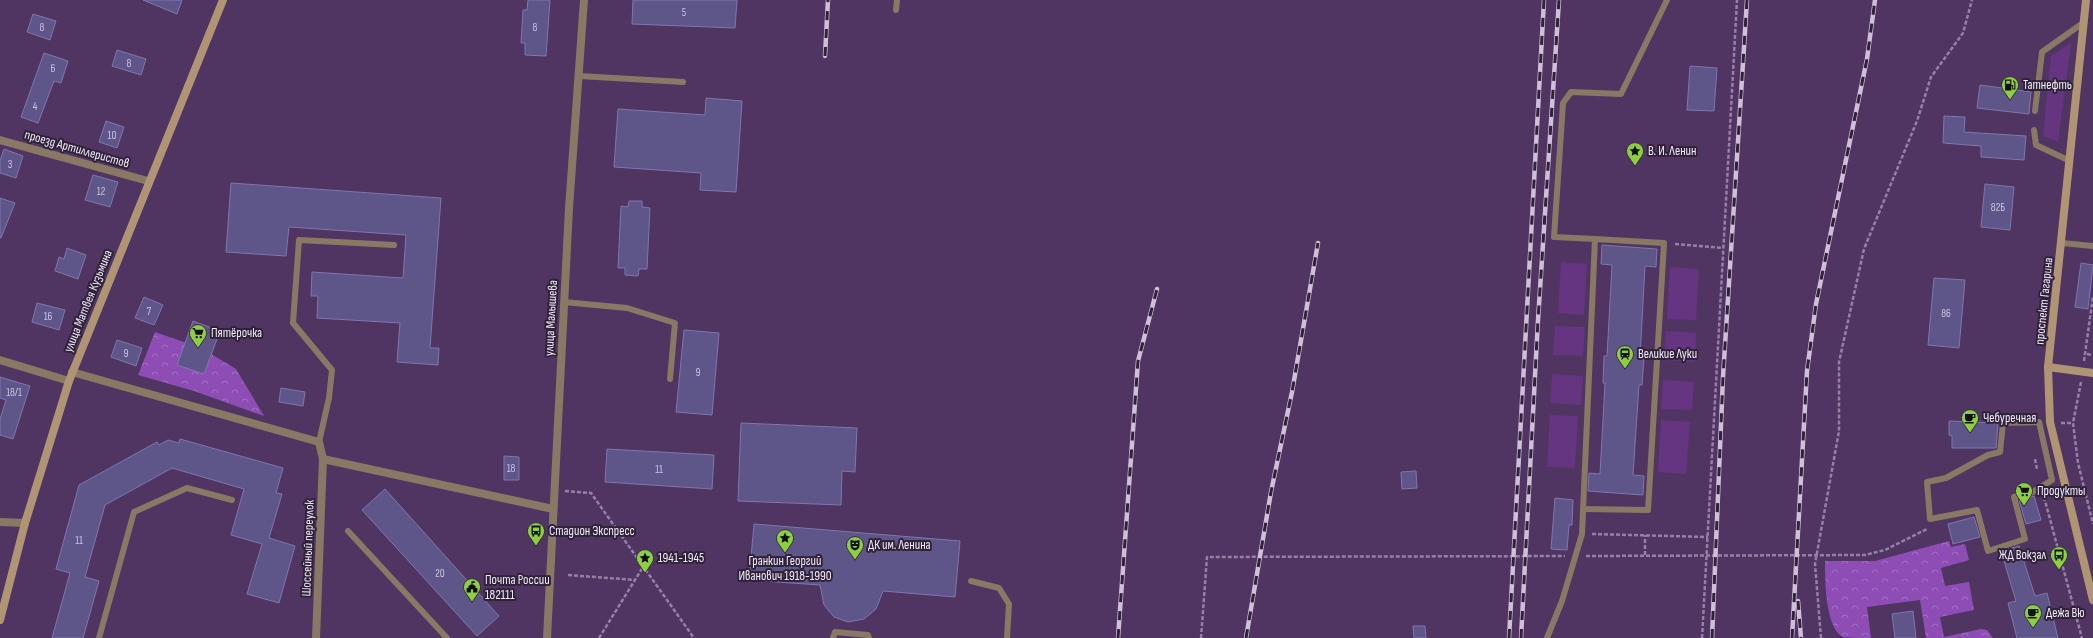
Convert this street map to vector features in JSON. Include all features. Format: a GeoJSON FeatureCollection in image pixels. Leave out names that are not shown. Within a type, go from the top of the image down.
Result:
{"type":"FeatureCollection","features":[{"type":"Feature","properties":{"kind":"main road","name":"улица Матвея Кузьмина"},"geometry":{"type":"LineString","coordinates":[[0,620],[25,523],[72,372],[148,181],[223,0]]}},
{"type":"Feature","properties":{"kind":"main road","name":"проспект Гагарина"},"geometry":{"type":"LineString","coordinates":[[2086,0],[2068,160],[2062,243],[2048,367],[2050,422],[2090,572],[2093,600]]}},
{"type":"Feature","properties":{"kind":"main road"},"geometry":{"type":"LineString","coordinates":[[2048,367],[2093,373]]}},
{"type":"Feature","properties":{"kind":"street","name":"улица Малышева"},"geometry":{"type":"LineString","coordinates":[[547,638],[564,302],[584,0]]}},
{"type":"Feature","properties":{"kind":"street","name":"проезд Артиллеристов"},"geometry":{"type":"LineString","coordinates":[[0,140],[148,181]]}},
{"type":"Feature","properties":{"kind":"street"},"geometry":{"type":"LineString","coordinates":[[0,360],[69,381]]}},
{"type":"Feature","properties":{"kind":"street"},"geometry":{"type":"LineString","coordinates":[[72,372],[319,442]]}},
{"type":"Feature","properties":{"kind":"street","name":"Шоссейный переулок"},"geometry":{"type":"LineString","coordinates":[[316,638],[323,459],[319,442]]}},
{"type":"Feature","properties":{"kind":"street"},"geometry":{"type":"LineString","coordinates":[[323,459],[554,510]]}},
{"type":"Feature","properties":{"kind":"street"},"geometry":{"type":"LineString","coordinates":[[0,522],[25,523]]}},
{"type":"Feature","properties":{"kind":"lane"},"geometry":{"type":"LineString","coordinates":[[896,10],[897,0]]}},
{"type":"Feature","properties":{"kind":"lane"},"geometry":{"type":"LineString","coordinates":[[1583,509],[1648,510],[1664,244],[1554,236],[1563,103],[1571,92],[1621,94],[1667,0]]}},
{"type":"Feature","properties":{"kind":"lane"},"geometry":{"type":"LineString","coordinates":[[2035,111],[2042,52],[2083,23]]}},
{"type":"Feature","properties":{"kind":"lane"},"geometry":{"type":"LineString","coordinates":[[579,76],[683,82]]}},
{"type":"Feature","properties":{"kind":"lane"},"geometry":{"type":"LineString","coordinates":[[2034,130],[2036,145],[2068,160]]}},
{"type":"Feature","properties":{"kind":"lane"},"geometry":{"type":"LineString","coordinates":[[1547,638],[1562,601],[1582,534],[1596,239]]}},
{"type":"Feature","properties":{"kind":"lane"},"geometry":{"type":"LineString","coordinates":[[319,442],[329,398],[332,370],[293,323],[299,240],[394,245]]}},
{"type":"Feature","properties":{"kind":"lane"},"geometry":{"type":"LineString","coordinates":[[2062,243],[2093,246]]}},
{"type":"Feature","properties":{"kind":"lane"},"geometry":{"type":"LineString","coordinates":[[564,302],[627,308],[675,323],[670,379]]}},
{"type":"Feature","properties":{"kind":"lane"},"geometry":{"type":"LineString","coordinates":[[2039,422],[2052,480],[2041,487],[2033,492],[2014,497],[2025,538],[1988,551],[1977,510],[1930,520],[1927,482],[1946,478],[1988,455],[2000,452],[2003,423],[2039,422]]}},
{"type":"Feature","properties":{"kind":"lane"},"geometry":{"type":"LineString","coordinates":[[99,638],[134,512],[187,488],[232,500]]}},
{"type":"Feature","properties":{"kind":"lane"},"geometry":{"type":"LineString","coordinates":[[348,531],[447,638]]}},
{"type":"Feature","properties":{"kind":"lane"},"geometry":{"type":"LineString","coordinates":[[971,581],[999,588],[1009,604],[1007,638]]}},
{"type":"Feature","properties":{"kind":"lane"},"geometry":{"type":"LineString","coordinates":[[834,638],[836,632],[868,635],[869,638]]}},
{"type":"Feature","properties":{"kind":"path"},"geometry":{"type":"LineString","coordinates":[[1702,638],[1737,0]]}},
{"type":"Feature","properties":{"kind":"path"},"geometry":{"type":"LineString","coordinates":[[1821,638],[1815,564],[1839,431],[1839,362],[1864,250],[1916,121],[1931,77],[1963,33],[1972,0]]}},
{"type":"Feature","properties":{"kind":"path"},"geometry":{"type":"LineString","coordinates":[[1664,244],[1723,248]]}},
{"type":"Feature","properties":{"kind":"path"},"geometry":{"type":"LineString","coordinates":[[2093,296],[2087,354],[2081,371],[2073,423],[2078,463],[2093,524]]}},
{"type":"Feature","properties":{"kind":"path"},"geometry":{"type":"LineString","coordinates":[[2087,354],[2093,354]]}},
{"type":"Feature","properties":{"kind":"path"},"geometry":{"type":"LineString","coordinates":[[2050,422],[2073,423]]}},
{"type":"Feature","properties":{"kind":"path"},"geometry":{"type":"LineString","coordinates":[[2035,455],[2041,487],[2082,638]]}},
{"type":"Feature","properties":{"kind":"path"},"geometry":{"type":"LineString","coordinates":[[554,490],[591,493],[694,638]]}},
{"type":"Feature","properties":{"kind":"path"},"geometry":{"type":"LineString","coordinates":[[1581,556],[1865,555],[1885,550],[1934,525]]}},
{"type":"Feature","properties":{"kind":"path"},"geometry":{"type":"LineString","coordinates":[[1582,534],[1708,537]]}},
{"type":"Feature","properties":{"kind":"path"},"geometry":{"type":"LineString","coordinates":[[1644,555],[1645,535]]}},
{"type":"Feature","properties":{"kind":"path"},"geometry":{"type":"LineString","coordinates":[[1201,638],[1207,557],[1573,556]]}},
{"type":"Feature","properties":{"kind":"path"},"geometry":{"type":"LineString","coordinates":[[599,638],[643,567]]}},
{"type":"Feature","properties":{"kind":"path"},"geometry":{"type":"LineString","coordinates":[[568,575],[635,580]]}},
{"type":"Feature","properties":{"kind":"shaded area"},"geometry":{"type":"Polygon","coordinates":[[[2071,43],[2058,142],[2043,136],[2051,56],[2071,43]]]}},
{"type":"Feature","properties":{"kind":"shaded area"},"geometry":{"type":"Polygon","coordinates":[[[1561,262],[1587,264],[1584,315],[1558,313],[1561,262]]]}},
{"type":"Feature","properties":{"kind":"shaded area"},"geometry":{"type":"Polygon","coordinates":[[[1670,267],[1699,269],[1696,320],[1667,319],[1670,267]]]}},
{"type":"Feature","properties":{"kind":"shaded area"},"geometry":{"type":"Polygon","coordinates":[[[1555,326],[1585,327],[1583,356],[1553,355],[1555,326]]]}},
{"type":"Feature","properties":{"kind":"shaded area"},"geometry":{"type":"Polygon","coordinates":[[[1666,331],[1696,333],[1695,362],[1664,360],[1666,331]]]}},
{"type":"Feature","properties":{"kind":"shaded area"},"geometry":{"type":"Polygon","coordinates":[[[1552,374],[1583,376],[1581,405],[1550,403],[1552,374]]]}},
{"type":"Feature","properties":{"kind":"shaded area"},"geometry":{"type":"Polygon","coordinates":[[[1663,380],[1694,382],[1692,410],[1661,409],[1663,380]]]}},
{"type":"Feature","properties":{"kind":"shaded area"},"geometry":{"type":"Polygon","coordinates":[[[1550,415],[1578,416],[1575,468],[1547,467],[1550,415]]]}},
{"type":"Feature","properties":{"kind":"shaded area"},"geometry":{"type":"Polygon","coordinates":[[[1661,420],[1690,422],[1686,474],[1658,472],[1661,420]]]}},
{"type":"Feature","properties":{"kind":"green space"},"geometry":{"type":"Polygon","coordinates":[[[155,332],[201,348],[236,369],[264,416],[194,391],[138,375],[155,332]]]}},
{"type":"Feature","properties":{"kind":"green space"},"geometry":{"type":"Polygon","coordinates":[[[1949,541],[1951,547],[1965,544],[1969,560],[1941,568],[1945,586],[1969,582],[1974,610],[1940,617],[1944,637],[1981,629],[1987,630],[1993,638],[1926,638],[1920,600],[1867,607],[1871,638],[1843,637],[1837,632],[1829,614],[1825,579],[1825,561],[1875,561],[1949,541]]]}},
{"type":"Feature","properties":{"kind":"building"},"geometry":{"type":"Polygon","coordinates":[[[143,0],[182,0],[177,14],[143,0]]]}},
{"type":"Feature","properties":{"kind":"building"},"geometry":{"type":"Polygon","coordinates":[[[528,0],[550,0],[546,56],[525,55],[525,43],[521,43],[523,10],[527,10],[528,0]]]}},
{"type":"Feature","properties":{"kind":"building"},"geometry":{"type":"Polygon","coordinates":[[[633,0],[737,0],[735,28],[632,24],[633,0]]]}},
{"type":"Feature","properties":{"kind":"building"},"geometry":{"type":"Polygon","coordinates":[[[33,14],[56,21],[50,40],[27,32],[33,14]]]}},
{"type":"Feature","properties":{"kind":"building"},"geometry":{"type":"Polygon","coordinates":[[[117,50],[146,59],[141,75],[112,66],[117,50]]]}},
{"type":"Feature","properties":{"kind":"building"},"geometry":{"type":"Polygon","coordinates":[[[44,53],[68,61],[61,83],[54,81],[38,123],[21,117],[44,53]]]}},
{"type":"Feature","properties":{"kind":"building"},"geometry":{"type":"Polygon","coordinates":[[[1690,66],[1717,68],[1714,111],[1687,110],[1690,66]]]}},
{"type":"Feature","properties":{"kind":"building"},"geometry":{"type":"Polygon","coordinates":[[[1980,85],[2031,92],[2029,114],[1977,108],[1980,85]]]}},
{"type":"Feature","properties":{"kind":"building"},"geometry":{"type":"Polygon","coordinates":[[[706,98],[742,101],[736,192],[700,190],[701,173],[614,167],[618,109],[705,115],[706,98]]]}},
{"type":"Feature","properties":{"kind":"building"},"geometry":{"type":"Polygon","coordinates":[[[1944,116],[1965,117],[1964,132],[2026,136],[2024,160],[1981,157],[1981,146],[1943,143],[1944,116]]]}},
{"type":"Feature","properties":{"kind":"building"},"geometry":{"type":"Polygon","coordinates":[[[106,121],[124,127],[117,148],[99,142],[106,121]]]}},
{"type":"Feature","properties":{"kind":"building"},"geometry":{"type":"Polygon","coordinates":[[[4,149],[23,156],[16,178],[0,173],[0,161],[4,149]]]}},
{"type":"Feature","properties":{"kind":"building"},"geometry":{"type":"Polygon","coordinates":[[[93,175],[118,182],[110,207],[85,200],[93,175]]]}},
{"type":"Feature","properties":{"kind":"building"},"geometry":{"type":"Polygon","coordinates":[[[231,183],[441,198],[430,348],[439,348],[438,365],[397,362],[400,323],[317,318],[318,296],[311,296],[312,272],[403,278],[406,235],[289,227],[286,256],[226,252],[231,183]]]}},
{"type":"Feature","properties":{"kind":"building"},"geometry":{"type":"Polygon","coordinates":[[[1985,184],[2014,187],[2010,230],[1981,227],[1985,184]]]}},
{"type":"Feature","properties":{"kind":"building"},"geometry":{"type":"Polygon","coordinates":[[[0,198],[15,203],[1,238],[0,238],[0,198]]]}},
{"type":"Feature","properties":{"kind":"building"},"geometry":{"type":"Polygon","coordinates":[[[629,201],[642,201],[642,207],[650,208],[647,269],[639,269],[638,276],[625,275],[625,268],[618,268],[621,206],[628,207],[629,201]]]}},
{"type":"Feature","properties":{"kind":"building"},"geometry":{"type":"Polygon","coordinates":[[[1602,245],[1657,249],[1656,267],[1645,266],[1640,358],[1644,358],[1642,385],[1639,385],[1633,475],[1644,476],[1643,495],[1588,491],[1589,473],[1600,474],[1605,383],[1603,383],[1604,356],[1607,356],[1612,265],[1601,264],[1602,245]]]}},
{"type":"Feature","properties":{"kind":"building"},"geometry":{"type":"Polygon","coordinates":[[[67,248],[86,255],[78,279],[55,271],[59,257],[64,259],[67,248]]]}},
{"type":"Feature","properties":{"kind":"building"},"geometry":{"type":"Polygon","coordinates":[[[2081,263],[2093,265],[2088,309],[2075,307],[2081,263]]]}},
{"type":"Feature","properties":{"kind":"building"},"geometry":{"type":"Polygon","coordinates":[[[1934,278],[1965,280],[1959,348],[1928,345],[1934,278]]]}},
{"type":"Feature","properties":{"kind":"building"},"geometry":{"type":"Polygon","coordinates":[[[144,297],[163,305],[154,325],[135,318],[144,297]]]}},
{"type":"Feature","properties":{"kind":"building"},"geometry":{"type":"Polygon","coordinates":[[[37,303],[65,310],[59,330],[32,322],[37,303]]]}},
{"type":"Feature","properties":{"kind":"building","name":"Пятёрочка"},"geometry":{"type":"Polygon","coordinates":[[[193,321],[220,331],[204,374],[177,365],[193,321]]]}},
{"type":"Feature","properties":{"kind":"building"},"geometry":{"type":"Polygon","coordinates":[[[684,330],[719,333],[712,415],[676,412],[684,330]]]}},
{"type":"Feature","properties":{"kind":"building"},"geometry":{"type":"Polygon","coordinates":[[[117,340],[142,348],[136,366],[111,357],[117,340]]]}},
{"type":"Feature","properties":{"kind":"building"},"geometry":{"type":"Polygon","coordinates":[[[0,377],[30,386],[13,439],[0,435],[0,419],[6,400],[0,398],[0,377]]]}},
{"type":"Feature","properties":{"kind":"building"},"geometry":{"type":"Polygon","coordinates":[[[281,388],[305,392],[303,406],[279,402],[281,388]]]}},
{"type":"Feature","properties":{"kind":"building"},"geometry":{"type":"Polygon","coordinates":[[[1949,421],[1998,423],[1996,448],[1952,448],[1952,436],[1949,435],[1949,421]]]}},
{"type":"Feature","properties":{"kind":"building"},"geometry":{"type":"Polygon","coordinates":[[[741,423],[857,428],[855,472],[842,471],[841,505],[738,501],[741,423]]]}},
{"type":"Feature","properties":{"kind":"building"},"geometry":{"type":"Polygon","coordinates":[[[180,439],[283,468],[276,493],[282,494],[269,538],[295,546],[279,603],[247,594],[262,544],[231,535],[244,489],[172,468],[105,505],[85,577],[99,581],[83,638],[52,638],[70,573],[56,569],[79,485],[157,442],[159,445],[168,440],[179,443],[180,439]]]}},
{"type":"Feature","properties":{"kind":"building"},"geometry":{"type":"Polygon","coordinates":[[[607,449],[714,455],[712,489],[605,482],[607,449]]]}},
{"type":"Feature","properties":{"kind":"building"},"geometry":{"type":"Polygon","coordinates":[[[504,456],[519,457],[519,480],[504,480],[504,456]]]}},
{"type":"Feature","properties":{"kind":"building"},"geometry":{"type":"Polygon","coordinates":[[[1416,471],[1417,488],[1402,489],[1401,472],[1416,471]]]}},
{"type":"Feature","properties":{"kind":"building"},"geometry":{"type":"Polygon","coordinates":[[[385,489],[499,616],[477,636],[362,510],[385,489]]]}},
{"type":"Feature","properties":{"kind":"building"},"geometry":{"type":"Polygon","coordinates":[[[2034,496],[2041,520],[2026,524],[2019,500],[2034,496]]]}},
{"type":"Feature","properties":{"kind":"building"},"geometry":{"type":"Polygon","coordinates":[[[1555,498],[1573,500],[1572,525],[1569,525],[1567,550],[1551,549],[1555,498]]]}},
{"type":"Feature","properties":{"kind":"building"},"geometry":{"type":"Polygon","coordinates":[[[1974,517],[1980,537],[1953,544],[1948,524],[1974,517]]]}},
{"type":"Feature","properties":{"kind":"building","name":"ДК им. Ленина"},"geometry":{"type":"Polygon","coordinates":[[[754,524],[960,541],[955,597],[883,591],[876,609],[864,619],[848,622],[834,617],[824,605],[820,585],[749,580],[754,524]]]}},
{"type":"Feature","properties":{"kind":"building"},"geometry":{"type":"Polygon","coordinates":[[[2019,546],[2035,596],[2047,593],[2058,638],[2017,638],[2008,603],[2016,601],[2001,551],[2019,546]]]}},
{"type":"Feature","properties":{"kind":"building"},"geometry":{"type":"Polygon","coordinates":[[[1913,611],[1916,638],[1895,638],[1892,614],[1913,611]]]}},
{"type":"Feature","properties":{"kind":"building"},"geometry":{"type":"Polygon","coordinates":[[[1413,626],[1425,626],[1426,638],[1414,638],[1413,626]]]}},
{"type":"Feature","properties":{"kind":"railway"},"geometry":{"type":"LineString","coordinates":[[825,56],[828,0]]}},
{"type":"Feature","properties":{"kind":"railway"},"geometry":{"type":"LineString","coordinates":[[1509,638],[1544,0]]}},
{"type":"Feature","properties":{"kind":"railway"},"geometry":{"type":"LineString","coordinates":[[1521,638],[1538,320],[1559,0]]}},
{"type":"Feature","properties":{"kind":"railway"},"geometry":{"type":"LineString","coordinates":[[1712,638],[1723,377],[1747,0]]}},
{"type":"Feature","properties":{"kind":"railway"},"geometry":{"type":"LineString","coordinates":[[1792,638],[1807,371],[1816,304],[1867,59],[1875,0]]}},
{"type":"Feature","properties":{"kind":"railway"},"geometry":{"type":"LineString","coordinates":[[1246,638],[1271,492],[1292,392],[1318,243]]}},
{"type":"Feature","properties":{"kind":"railway"},"geometry":{"type":"LineString","coordinates":[[1118,638],[1138,361],[1157,289]]}},
{"type":"Feature","properties":{"kind":"railway"},"geometry":{"type":"LineString","coordinates":[[1798,601],[1801,638]]}},
{"type":"Feature","properties":{"kind":"place","name":"Татнефть"},"geometry":{"type":"Point","coordinates":[2010,100]}},
{"type":"Feature","properties":{"kind":"place","name":"В. И. Ленин"},"geometry":{"type":"Point","coordinates":[1635,166]}},
{"type":"Feature","properties":{"kind":"place","name":"Пятёрочка"},"geometry":{"type":"Point","coordinates":[198,348]}},
{"type":"Feature","properties":{"kind":"place","name":"Великие Луки"},"geometry":{"type":"Point","coordinates":[1625,369]}},
{"type":"Feature","properties":{"kind":"place","name":"Чебуречная"},"geometry":{"type":"Point","coordinates":[1970,433]}},
{"type":"Feature","properties":{"kind":"place","name":"Продукты"},"geometry":{"type":"Point","coordinates":[2024,506]}},
{"type":"Feature","properties":{"kind":"place","name":"Стадион Экспресс"},"geometry":{"type":"Point","coordinates":[536,546]}},
{"type":"Feature","properties":{"kind":"place","name":"Гранкин Георгий Иванович 1918-1990"},"geometry":{"type":"Point","coordinates":[785,553]}},
{"type":"Feature","properties":{"kind":"place","name":"ДК им. Ленина"},"geometry":{"type":"Point","coordinates":[855,560]}},
{"type":"Feature","properties":{"kind":"place","name":"ЖД Вокзал"},"geometry":{"type":"Point","coordinates":[2059,570]}},
{"type":"Feature","properties":{"kind":"place","name":"1941-1945"},"geometry":{"type":"Point","coordinates":[645,573]}},
{"type":"Feature","properties":{"kind":"place","name":"Почта России 182111"},"geometry":{"type":"Point","coordinates":[472,602]}},
{"type":"Feature","properties":{"kind":"place","name":"Дежа Вю"},"geometry":{"type":"Point","coordinates":[2033,628]}}]}
